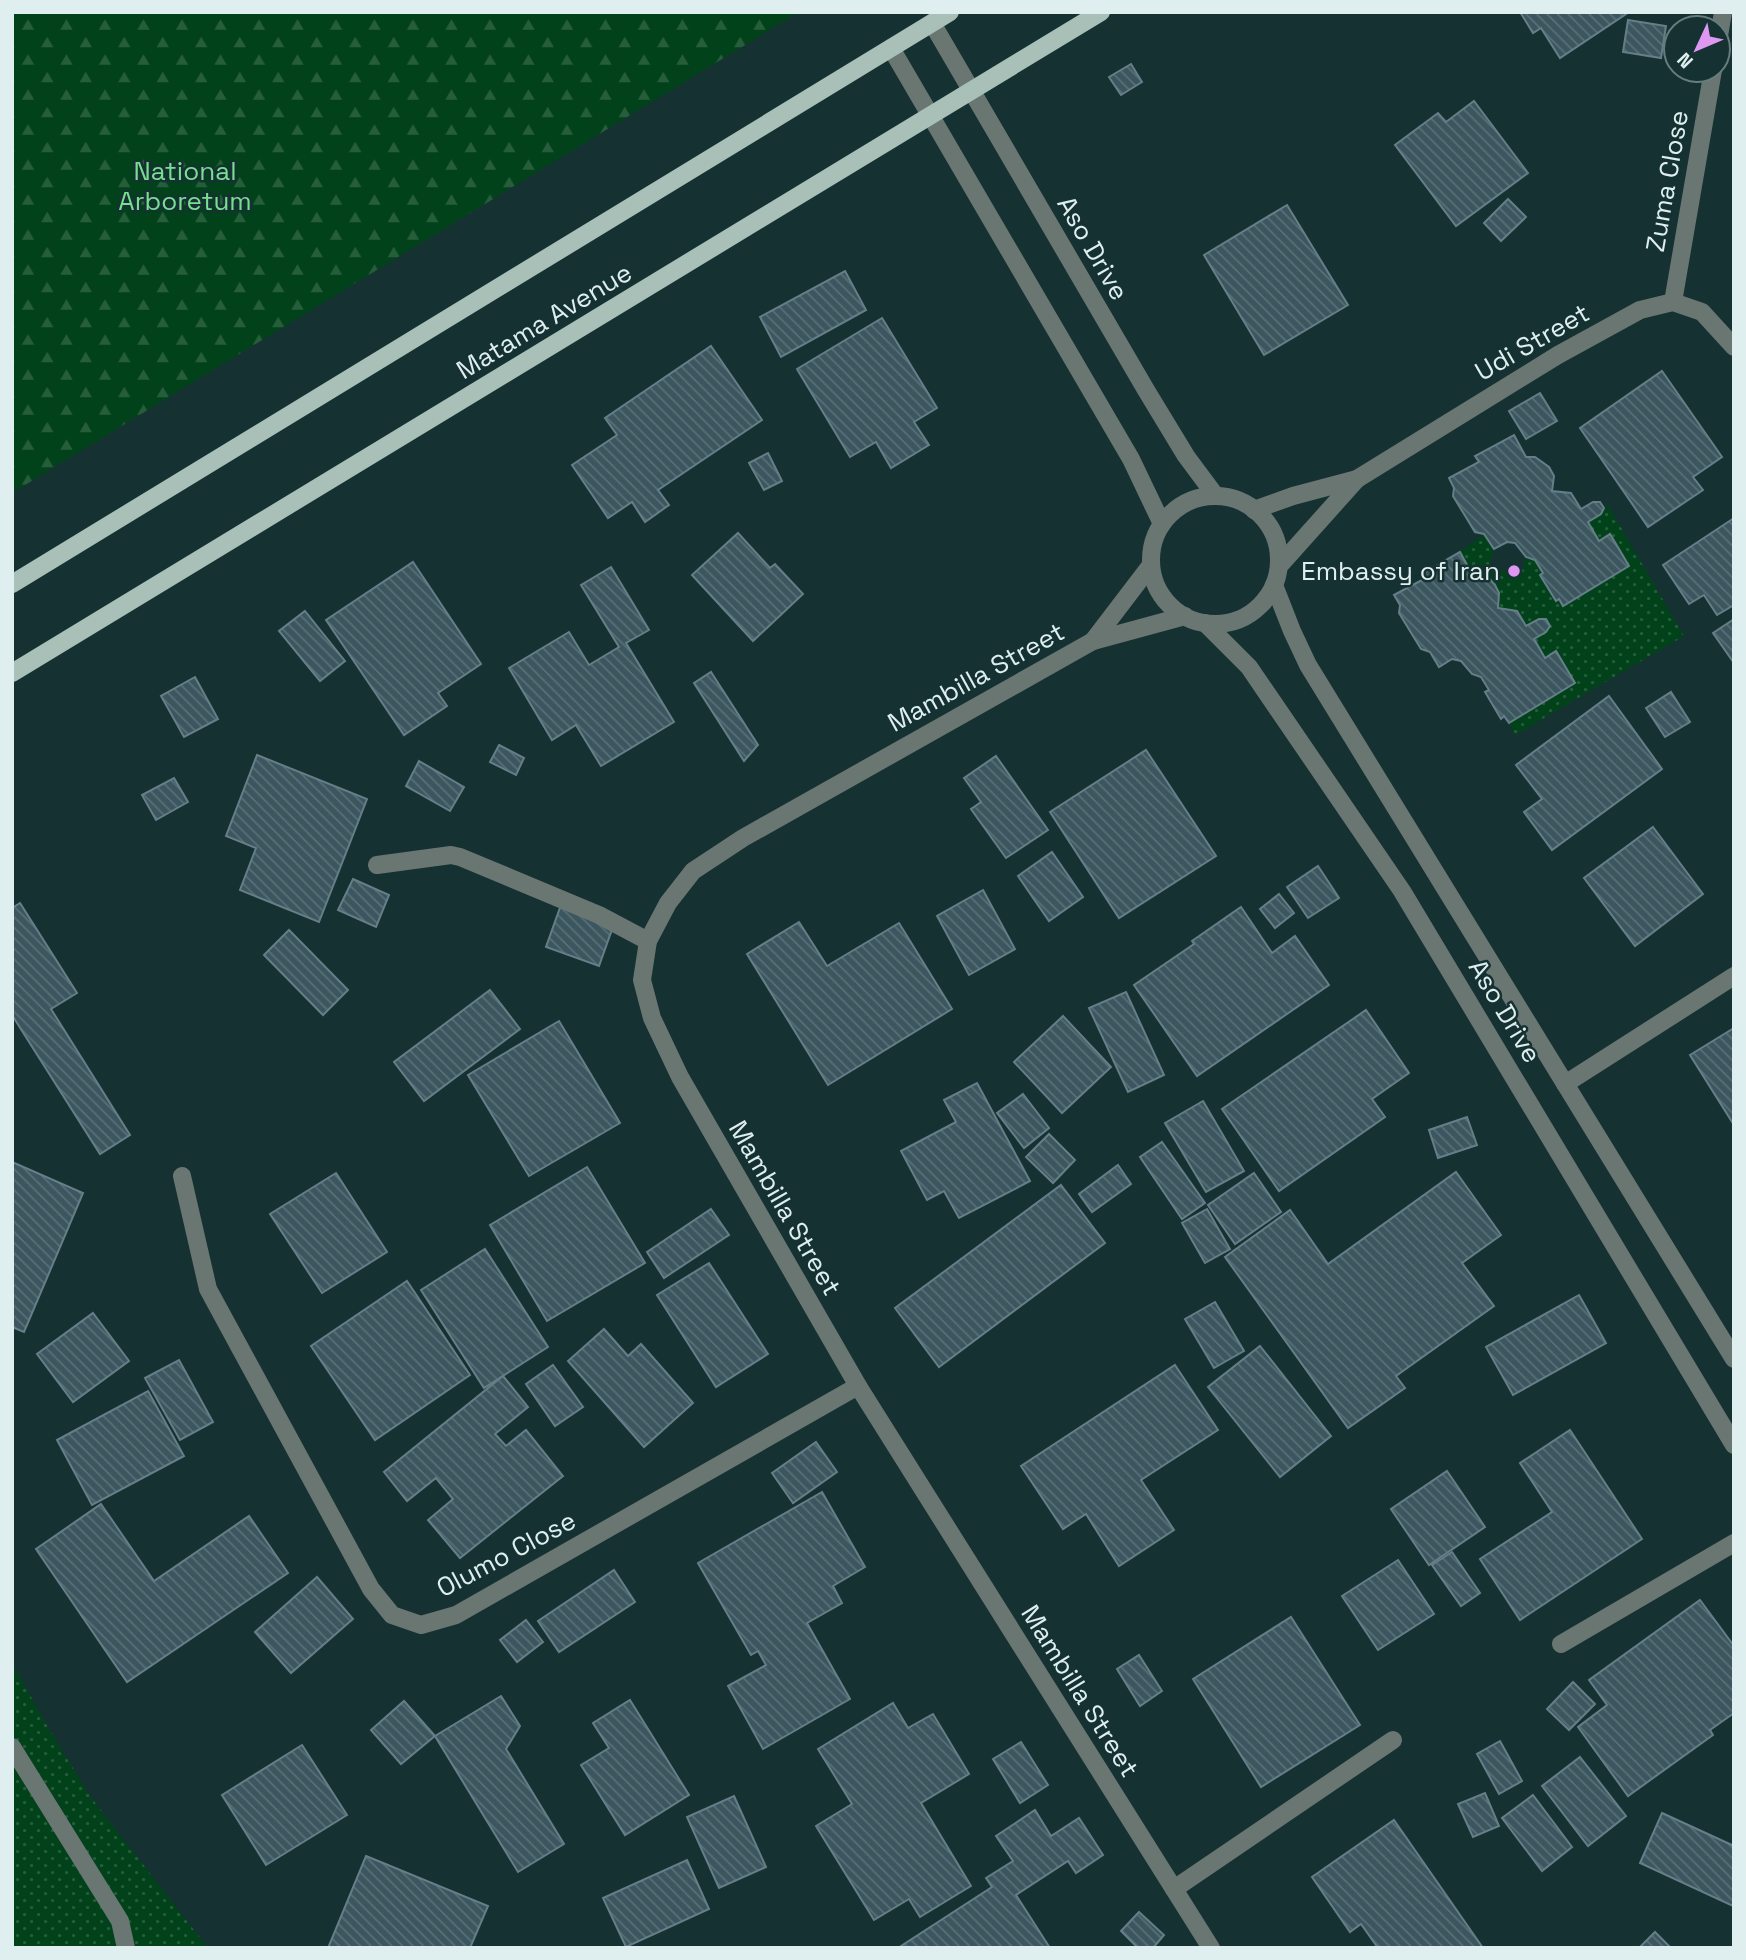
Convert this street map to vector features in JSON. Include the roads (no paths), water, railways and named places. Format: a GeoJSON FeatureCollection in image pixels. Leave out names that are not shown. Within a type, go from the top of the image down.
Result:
{"type":"FeatureCollection","features":[{"type":"Feature","properties":{"kind":"main road","name":"Matama Avenue"},"geometry":{"type":"LineString","coordinates":[[12,583],[950,12]]}},
{"type":"Feature","properties":{"kind":"main road","name":"Matama Avenue"},"geometry":{"type":"LineString","coordinates":[[12,673],[1101,12]]}},
{"type":"Feature","properties":{"kind":"street","name":"Aso Drive"},"geometry":{"type":"LineString","coordinates":[[932,23],[1146,390],[1186,456],[1215,495]]}},
{"type":"Feature","properties":{"kind":"street"},"geometry":{"type":"LineString","coordinates":[[891,48],[1131,459],[1162,524]]}},
{"type":"Feature","properties":{"kind":"street","name":"Zuma Close"},"geometry":{"type":"LineString","coordinates":[[1673,302],[1711,84]]}},
{"type":"Feature","properties":{"kind":"street"},"geometry":{"type":"LineString","coordinates":[[1673,302],[1702,312],[1734,347]]}},
{"type":"Feature","properties":{"kind":"street","name":"Udi Street"},"geometry":{"type":"LineString","coordinates":[[1357,479],[1558,355],[1640,310],[1673,302]]}},
{"type":"Feature","properties":{"kind":"street"},"geometry":{"type":"LineString","coordinates":[[1254,509],[1357,479]]}},
{"type":"Feature","properties":{"kind":"street"},"geometry":{"type":"LineString","coordinates":[[1280,565],[1357,479]]}},
{"type":"Feature","properties":{"kind":"street"},"geometry":{"type":"LineString","coordinates":[[1215,495],[1236,499],[1254,509],[1269,525],[1278,544],[1280,565],[1274,586],[1263,603],[1246,617],[1226,624],[1205,623],[1185,616],[1168,603],[1156,585],[1151,565],[1153,544],[1162,524],[1176,509],[1195,499],[1215,495]]}},
{"type":"Feature","properties":{"kind":"street"},"geometry":{"type":"LineString","coordinates":[[1093,641],[1151,565]]}},
{"type":"Feature","properties":{"kind":"street","name":"Aso Drive"},"geometry":{"type":"LineString","coordinates":[[1274,586],[1308,665],[1734,1359]]}},
{"type":"Feature","properties":{"kind":"street"},"geometry":{"type":"LineString","coordinates":[[1093,641],[1185,616]]}},
{"type":"Feature","properties":{"kind":"street","name":"Aso Drive"},"geometry":{"type":"LineString","coordinates":[[1205,623],[1249,667],[1402,891],[1734,1445]]}},
{"type":"Feature","properties":{"kind":"street","name":"Mambilla Street"},"geometry":{"type":"LineString","coordinates":[[1093,641],[733,844],[693,871],[668,903],[648,942],[642,980],[652,1018],[674,1066],[858,1386],[1211,1948]]}},
{"type":"Feature","properties":{"kind":"street"},"geometry":{"type":"LineString","coordinates":[[377,865],[451,855],[460,857],[599,915],[648,942]]}},
{"type":"Feature","properties":{"kind":"street"},"geometry":{"type":"LineString","coordinates":[[1565,1084],[1734,976]]}},
{"type":"Feature","properties":{"kind":"street","name":"Olumo Close"},"geometry":{"type":"LineString","coordinates":[[182,1176],[208,1289],[371,1589],[392,1615],[421,1625],[457,1615],[858,1386]]}},
{"type":"Feature","properties":{"kind":"street"},"geometry":{"type":"LineString","coordinates":[[1561,1644],[1734,1543]]}},
{"type":"Feature","properties":{"kind":"street"},"geometry":{"type":"LineString","coordinates":[[1174,1889],[1393,1740]]}},
{"type":"Feature","properties":{"kind":"street"},"geometry":{"type":"LineString","coordinates":[[12,1747],[120,1921],[126,1948]]}},
{"type":"Feature","properties":{"kind":"place","name":"Embassy of Iran"},"geometry":{"type":"Point","coordinates":[1514,571]}},
{"type":"Feature","properties":{"kind":"park label","name":"National Arboretum"},"geometry":{"type":"Point","coordinates":[185,186]}}]}
